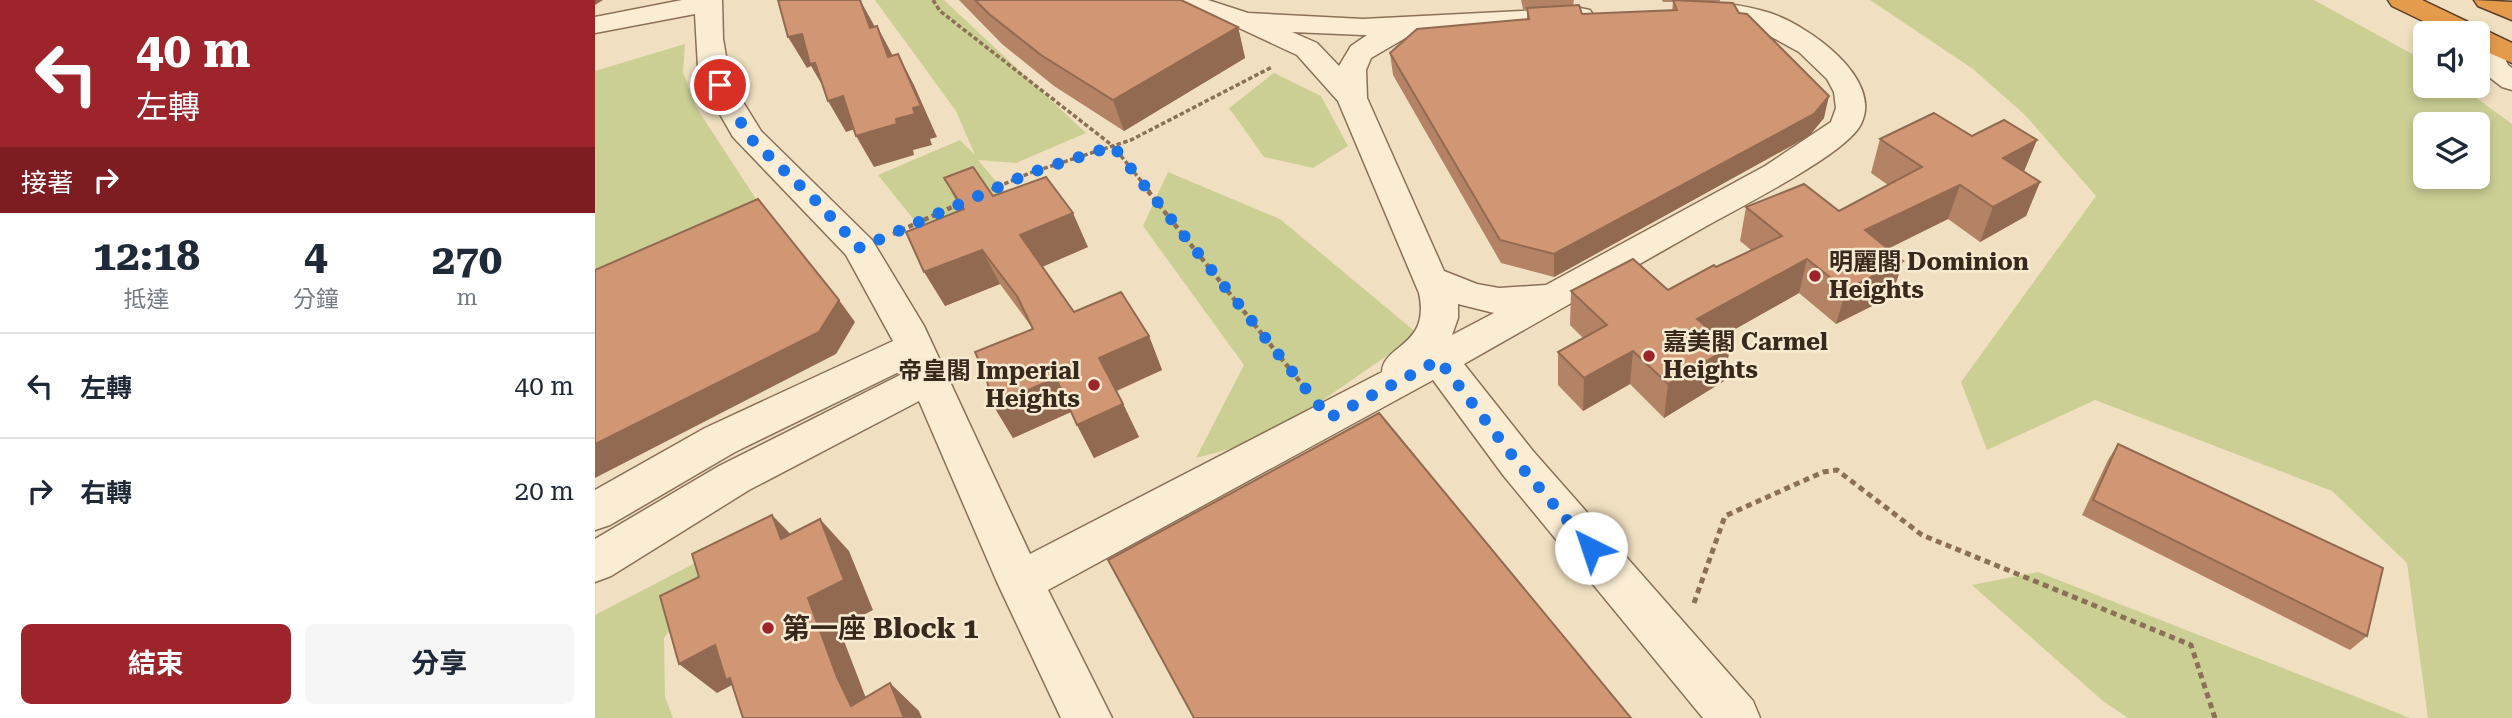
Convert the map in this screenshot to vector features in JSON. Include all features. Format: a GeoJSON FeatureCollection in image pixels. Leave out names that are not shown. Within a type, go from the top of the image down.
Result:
{"type":"FeatureCollection","features":[{"type":"Feature","properties":{"kind":"highway"},"geometry":{"type":"LineString","coordinates":[[2401,0],[2444,21]]}},
{"type":"Feature","properties":{"kind":"highway"},"geometry":{"type":"LineString","coordinates":[[2487,0],[2512,12]]}},
{"type":"Feature","properties":{"kind":"highway"},"geometry":{"type":"LineString","coordinates":[[2490,43],[2512,54]]}},
{"type":"Feature","properties":{"kind":"lane"},"geometry":{"type":"LineString","coordinates":[[595,25],[709,1],[709,39],[713,68],[727,102],[749,137],[814,199],[860,248],[922,363],[1020,582],[1087,718]]}},
{"type":"Feature","properties":{"kind":"lane"},"geometry":{"type":"LineString","coordinates":[[1172,2],[1247,21],[1307,50],[1352,98]]}},
{"type":"Feature","properties":{"kind":"lane"},"geometry":{"type":"LineString","coordinates":[[1020,582],[1583,281],[1811,152],[1846,124],[1852,103],[1845,84],[1824,58],[1795,35],[1760,19],[1721,12],[1675,11]]}},
{"type":"Feature","properties":{"kind":"lane"},"geometry":{"type":"LineString","coordinates":[[1247,21],[1363,27],[1608,14]]}},
{"type":"Feature","properties":{"kind":"lane"},"geometry":{"type":"LineString","coordinates":[[1341,411],[1408,365],[1431,340],[1441,318],[1440,295],[1430,279],[1352,98],[1349,80],[1351,65],[1362,49],[1415,25]]}},
{"type":"Feature","properties":{"kind":"lane"},"geometry":{"type":"LineString","coordinates":[[2490,61],[2495,70],[2512,81]]}},
{"type":"Feature","properties":{"kind":"lane"},"geometry":{"type":"LineString","coordinates":[[1430,279],[1462,294],[1493,302],[1521,303],[1583,281]]}},
{"type":"Feature","properties":{"kind":"lane"},"geometry":{"type":"LineString","coordinates":[[1439,360],[1518,463],[1735,718]]}},
{"type":"Feature","properties":{"kind":"lane"},"geometry":{"type":"LineString","coordinates":[[595,512],[720,440],[922,363]]}},
{"type":"Feature","properties":{"kind":"lane"},"geometry":{"type":"LineString","coordinates":[[595,562],[922,363]]}},
{"type":"Feature","properties":{"kind":"path"},"geometry":{"type":"LineString","coordinates":[[933,0],[940,11],[1113,146],[1341,411]]}},
{"type":"Feature","properties":{"kind":"path"},"geometry":{"type":"LineString","coordinates":[[982,194],[1030,173],[1131,140],[1307,50]]}},
{"type":"Feature","properties":{"kind":"path"},"geometry":{"type":"LineString","coordinates":[[860,248],[969,200]]}},
{"type":"Feature","properties":{"kind":"path"},"geometry":{"type":"LineString","coordinates":[[1690,616],[1725,516],[1823,472],[1837,470],[1922,536],[2191,645],[2214,718]]}},
{"type":"Feature","properties":{"kind":"green space"},"geometry":{"type":"Polygon","coordinates":[[[875,0],[944,0],[1086,133],[1016,163],[978,160],[1006,193],[922,230],[878,175],[960,140],[975,155],[956,111],[875,0]]]}},
{"type":"Feature","properties":{"kind":"green space"},"geometry":{"type":"Polygon","coordinates":[[[1870,0],[2314,0],[2413,54],[2413,98],[2476,98],[2512,124],[2512,718],[2428,718],[2407,563],[2332,491],[2095,400],[1987,450],[1961,382],[2096,196],[2025,115],[1973,69],[1870,0]]]}},
{"type":"Feature","properties":{"kind":"green space"},"geometry":{"type":"Polygon","coordinates":[[[685,44],[683,72],[696,107],[756,199],[750,219],[595,287],[595,71],[685,44]]]}},
{"type":"Feature","properties":{"kind":"green space"},"geometry":{"type":"Polygon","coordinates":[[[1274,73],[1321,96],[1348,146],[1313,168],[1264,157],[1229,108],[1274,73]]]}},
{"type":"Feature","properties":{"kind":"green space"},"geometry":{"type":"Polygon","coordinates":[[[1168,172],[1280,219],[1418,334],[1267,439],[1196,458],[1244,365],[1143,226],[1168,172]]]}},
{"type":"Feature","properties":{"kind":"green space"},"geometry":{"type":"Polygon","coordinates":[[[701,560],[710,576],[664,638],[665,697],[673,718],[595,718],[595,615],[701,560]]]}},
{"type":"Feature","properties":{"kind":"green space"},"geometry":{"type":"Polygon","coordinates":[[[2038,572],[2410,718],[2128,718],[2103,701],[1972,585],[2038,572]]]}},
{"type":"Feature","properties":{"kind":"building"},"geometry":{"type":"Polygon","coordinates":[[[778,0],[860,0],[870,28],[877,26],[888,57],[898,54],[921,106],[913,108],[915,114],[896,119],[897,124],[856,136],[843,96],[828,101],[815,63],[810,64],[802,34],[788,37],[778,0]]]}},
{"type":"Feature","properties":{"kind":"building"},"geometry":{"type":"Polygon","coordinates":[[[975,0],[1181,0],[1238,27],[1113,100],[1041,55],[975,0]]]}},
{"type":"Feature","properties":{"kind":"building"},"geometry":{"type":"Polygon","coordinates":[[[1673,0],[1733,3],[1739,13],[1747,14],[1829,96],[1814,114],[1554,254],[1500,240],[1390,53],[1417,29],[1529,19],[1527,8],[1579,5],[1582,14],[1677,10],[1673,0]]]}},
{"type":"Feature","properties":{"kind":"building"},"geometry":{"type":"Polygon","coordinates":[[[1934,113],[1972,136],[2004,120],[2037,140],[2003,158],[2040,182],[1993,207],[1960,185],[1865,230],[1903,261],[1846,290],[1807,259],[1697,319],[1730,347],[1668,384],[1633,351],[1584,378],[1558,352],[1607,325],[1571,291],[1633,259],[1668,290],[1714,265],[1716,267],[1782,236],[1746,207],[1804,184],[1839,211],[1922,167],[1880,139],[1934,113]]]}},
{"type":"Feature","properties":{"kind":"building"},"geometry":{"type":"Polygon","coordinates":[[[973,167],[993,196],[1046,177],[1073,213],[1020,235],[1074,312],[1121,292],[1149,336],[1099,358],[1123,404],[1077,425],[1056,378],[993,405],[986,377],[975,352],[1033,329],[1017,296],[982,250],[924,272],[906,232],[964,209],[944,178],[973,167]]]}},
{"type":"Feature","properties":{"kind":"building"},"geometry":{"type":"Polygon","coordinates":[[[758,199],[839,300],[819,332],[595,444],[595,270],[758,199]]]}},
{"type":"Feature","properties":{"kind":"building"},"geometry":{"type":"Polygon","coordinates":[[[1379,413],[1631,718],[1194,718],[1108,560],[1379,413]]]}},
{"type":"Feature","properties":{"kind":"building"},"geometry":{"type":"Polygon","coordinates":[[[2118,444],[2383,568],[2367,636],[2093,500],[2118,444]]]}},
{"type":"Feature","properties":{"kind":"building"},"geometry":{"type":"Polygon","coordinates":[[[772,515],[781,539],[820,519],[844,580],[808,598],[837,677],[851,706],[890,683],[904,718],[743,718],[730,678],[726,680],[715,645],[679,664],[660,596],[699,577],[692,554],[772,515]]]}},
{"type":"Feature","properties":{"kind":"place","name":"明麗閣 Dominion Heights"},"geometry":{"type":"Point","coordinates":[1815,276]}},
{"type":"Feature","properties":{"kind":"place","name":"嘉美閣 Carmel Heights"},"geometry":{"type":"Point","coordinates":[1649,356]}},
{"type":"Feature","properties":{"kind":"place","name":"帝皇閣 Imperial Heights"},"geometry":{"type":"Point","coordinates":[1094,385]}},
{"type":"Feature","properties":{"kind":"place","name":"第一座 Block 1"},"geometry":{"type":"Point","coordinates":[768,628]}},
{"type":"Feature","properties":{"kind":"route"},"geometry":{"type":"LineString","coordinates":[[720,85],[727,102],[749,137],[814,199],[860,248],[1030,173],[1113,146],[1329,418],[1439,360],[1518,463],[1591,548]]}}]}
